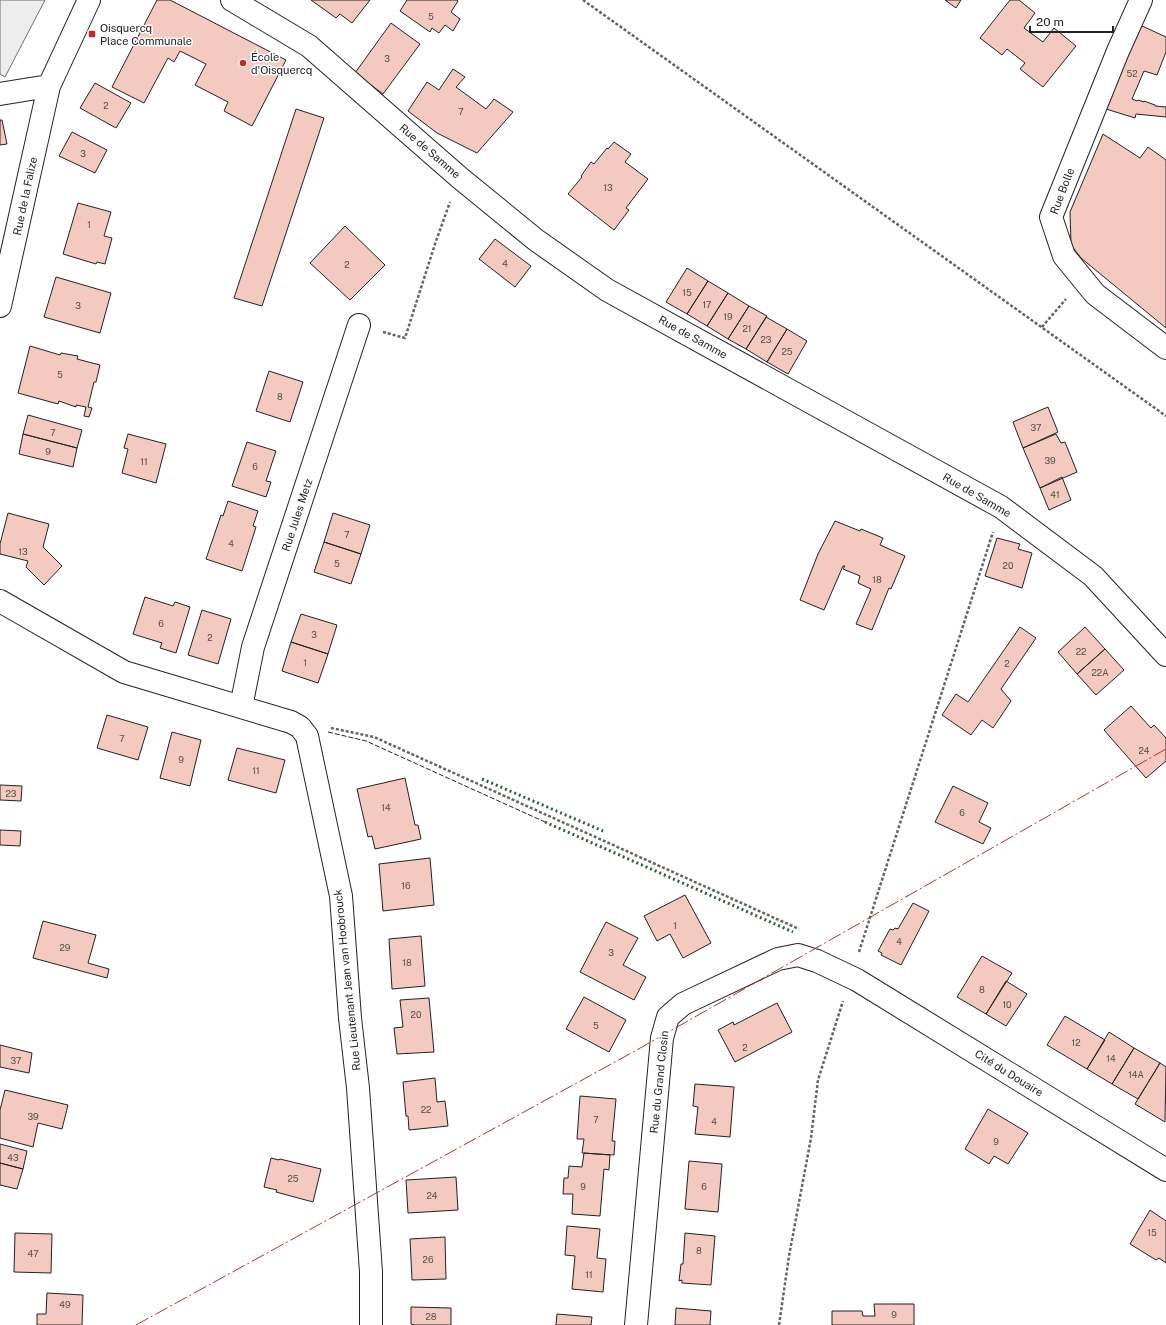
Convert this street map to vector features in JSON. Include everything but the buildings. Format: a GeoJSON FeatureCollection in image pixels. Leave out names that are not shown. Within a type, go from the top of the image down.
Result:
{"type":"FeatureCollection","features":[{"type":"Feature","properties":{"kind":"street","name":"Rue de la Falize"},"geometry":{"type":"LineString","coordinates":[[0,306],[49,86],[89,0]]}},
{"type":"Feature","properties":{"kind":"street","name":"Rue de Samme"},"geometry":{"type":"LineString","coordinates":[[232,0],[309,46],[460,178],[536,240],[607,290],[1001,507],[1093,576],[1166,655]]}},
{"type":"Feature","properties":{"kind":"street","name":"Rue Bolle"},"geometry":{"type":"LineString","coordinates":[[1141,0],[1118,51],[1051,217],[1064,256],[1083,280],[1096,294],[1166,348]]}},
{"type":"Feature","properties":{"kind":"street"},"geometry":{"type":"LineString","coordinates":[[0,94],[49,86]]}},
{"type":"Feature","properties":{"kind":"street","name":"Rue Jules Metz"},"geometry":{"type":"LineString","coordinates":[[241,707],[253,647],[359,325]]}},
{"type":"Feature","properties":{"kind":"street"},"geometry":{"type":"LineString","coordinates":[[0,601],[124,672],[291,722],[300,727]]}},
{"type":"Feature","properties":{"kind":"street","name":"Rue Lieutenant Jean van Hoobrouck"},"geometry":{"type":"LineString","coordinates":[[300,727],[307,736],[310,747],[341,896],[350,1018],[358,1088],[371,1264],[371,1325]]}},
{"type":"Feature","properties":{"kind":"street","name":"Rue du Grand Closin"},"geometry":{"type":"LineString","coordinates":[[636,1325],[662,1038],[668,1017],[683,1004],[778,959],[798,955],[817,961],[850,978]]}},
{"type":"Feature","properties":{"kind":"street","name":"Cité du Douaire"},"geometry":{"type":"LineString","coordinates":[[850,978],[857,980],[1166,1170]]}},
{"type":"Feature","properties":{"kind":"path"},"geometry":{"type":"LineString","coordinates":[[583,0],[1166,416]]}},
{"type":"Feature","properties":{"kind":"path"},"geometry":{"type":"LineString","coordinates":[[359,325],[405,338],[435,244],[460,178]]}},
{"type":"Feature","properties":{"kind":"path"},"geometry":{"type":"LineString","coordinates":[[1042,327],[1083,280]]}},
{"type":"Feature","properties":{"kind":"path"},"geometry":{"type":"LineString","coordinates":[[779,1325],[789,1256],[811,1138],[818,1080],[1001,507]]}},
{"type":"Feature","properties":{"kind":"path"},"geometry":{"type":"LineString","coordinates":[[300,727],[320,726],[374,737],[799,928],[798,955]]}},
{"type":"Feature","properties":{"kind":"shaded area"},"geometry":{"type":"Polygon","coordinates":[[[0,0],[45,0],[5,77],[0,74],[0,0]]]}},
{"type":"Feature","properties":{"kind":"hedge"},"geometry":{"type":"LineString","coordinates":[[482,779],[603,831]]}},
{"type":"Feature","properties":{"kind":"hedge"},"geometry":{"type":"LineString","coordinates":[[545,822],[793,932]]}},
{"type":"Feature","properties":{"kind":"fence"},"geometry":{"type":"LineString","coordinates":[[328,732],[366,741],[545,822]]}},
{"type":"Feature","properties":{"kind":"power"},"geometry":{"type":"LineString","coordinates":[[136,1325],[635,1051],[1166,749]]}},
{"type":"Feature","properties":{"kind":"place","name":"Oisquercq Place Communale"},"geometry":{"type":"Point","coordinates":[92,34]}},
{"type":"Feature","properties":{"kind":"place","name":"École d'Oisquercq"},"geometry":{"type":"Point","coordinates":[243,63]}}]}
